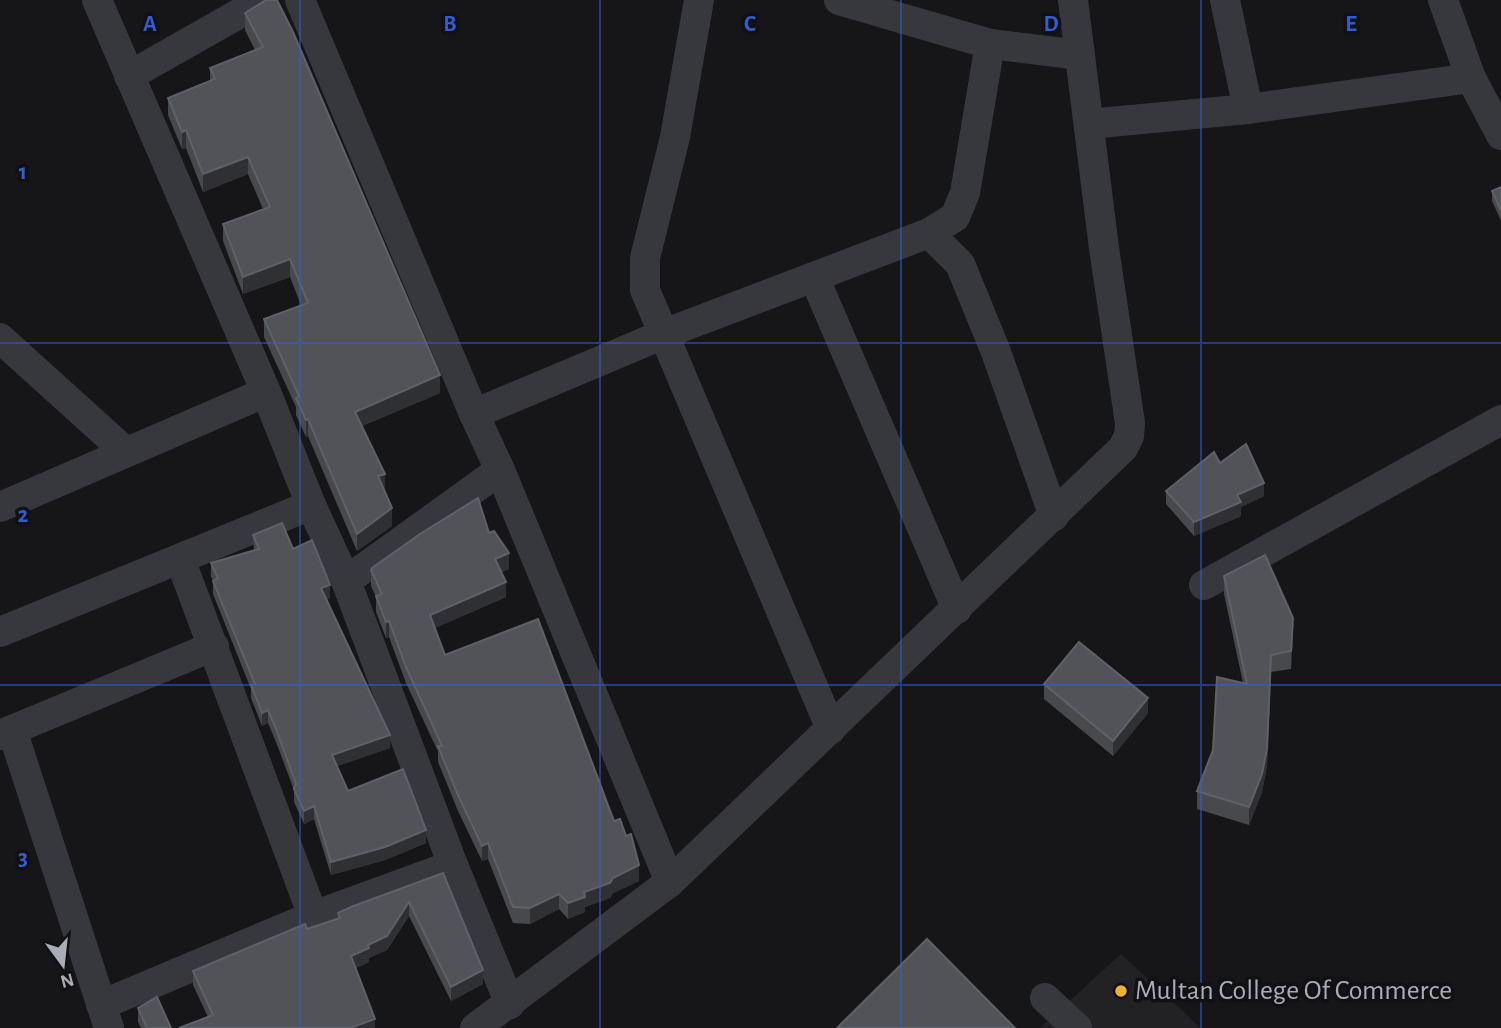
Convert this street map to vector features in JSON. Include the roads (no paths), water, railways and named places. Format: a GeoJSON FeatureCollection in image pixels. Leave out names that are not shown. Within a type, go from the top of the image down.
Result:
{"type":"FeatureCollection","features":[{"type":"Feature","properties":{"kind":"street"},"geometry":{"type":"LineString","coordinates":[[97,0],[266,392],[311,505],[346,581],[453,865],[510,1004]]}},
{"type":"Feature","properties":{"kind":"street"},"geometry":{"type":"LineString","coordinates":[[128,76],[263,0]]}},
{"type":"Feature","properties":{"kind":"street"},"geometry":{"type":"LineString","coordinates":[[300,0],[500,470],[670,881]]}},
{"type":"Feature","properties":{"kind":"street"},"geometry":{"type":"LineString","coordinates":[[699,0],[675,137],[645,258],[645,290],[831,729]]}},
{"type":"Feature","properties":{"kind":"street"},"geometry":{"type":"LineString","coordinates":[[839,0],[990,44],[1080,55]]}},
{"type":"Feature","properties":{"kind":"street"},"geometry":{"type":"LineString","coordinates":[[475,1028],[670,881],[1124,449],[1130,423],[1104,248],[1073,0]]}},
{"type":"Feature","properties":{"kind":"street"},"geometry":{"type":"LineString","coordinates":[[1226,0],[1248,109]]}},
{"type":"Feature","properties":{"kind":"street"},"geometry":{"type":"LineString","coordinates":[[1443,0],[1471,78],[1501,135]]}},
{"type":"Feature","properties":{"kind":"street"},"geometry":{"type":"LineString","coordinates":[[474,414],[664,334],[929,233],[955,216],[965,193],[990,44]]}},
{"type":"Feature","properties":{"kind":"street"},"geometry":{"type":"LineString","coordinates":[[1089,124],[1248,109],[1471,78]]}},
{"type":"Feature","properties":{"kind":"street"},"geometry":{"type":"LineString","coordinates":[[929,233],[960,264],[996,352],[1054,516]]}},
{"type":"Feature","properties":{"kind":"street"},"geometry":{"type":"LineString","coordinates":[[814,276],[957,609]]}},
{"type":"Feature","properties":{"kind":"street"},"geometry":{"type":"LineString","coordinates":[[0,338],[126,452]]}},
{"type":"Feature","properties":{"kind":"street"},"geometry":{"type":"LineString","coordinates":[[0,508],[266,392]]}},
{"type":"Feature","properties":{"kind":"street"},"geometry":{"type":"LineString","coordinates":[[1204,585],[1501,420]]}},
{"type":"Feature","properties":{"kind":"street"},"geometry":{"type":"LineString","coordinates":[[346,581],[500,470]]}},
{"type":"Feature","properties":{"kind":"street"},"geometry":{"type":"LineString","coordinates":[[0,632],[311,505]]}},
{"type":"Feature","properties":{"kind":"street"},"geometry":{"type":"LineString","coordinates":[[180,559],[313,916]]}},
{"type":"Feature","properties":{"kind":"street"},"geometry":{"type":"LineString","coordinates":[[214,646],[6,733],[105,1017],[313,916],[453,865]]}},
{"type":"Feature","properties":{"kind":"street"},"geometry":{"type":"LineString","coordinates":[[1045,998],[1077,1028]]}},
{"type":"Feature","properties":{"kind":"place","name":"Multan College Of Commerce"},"geometry":{"type":"Point","coordinates":[1121,991]}}]}
